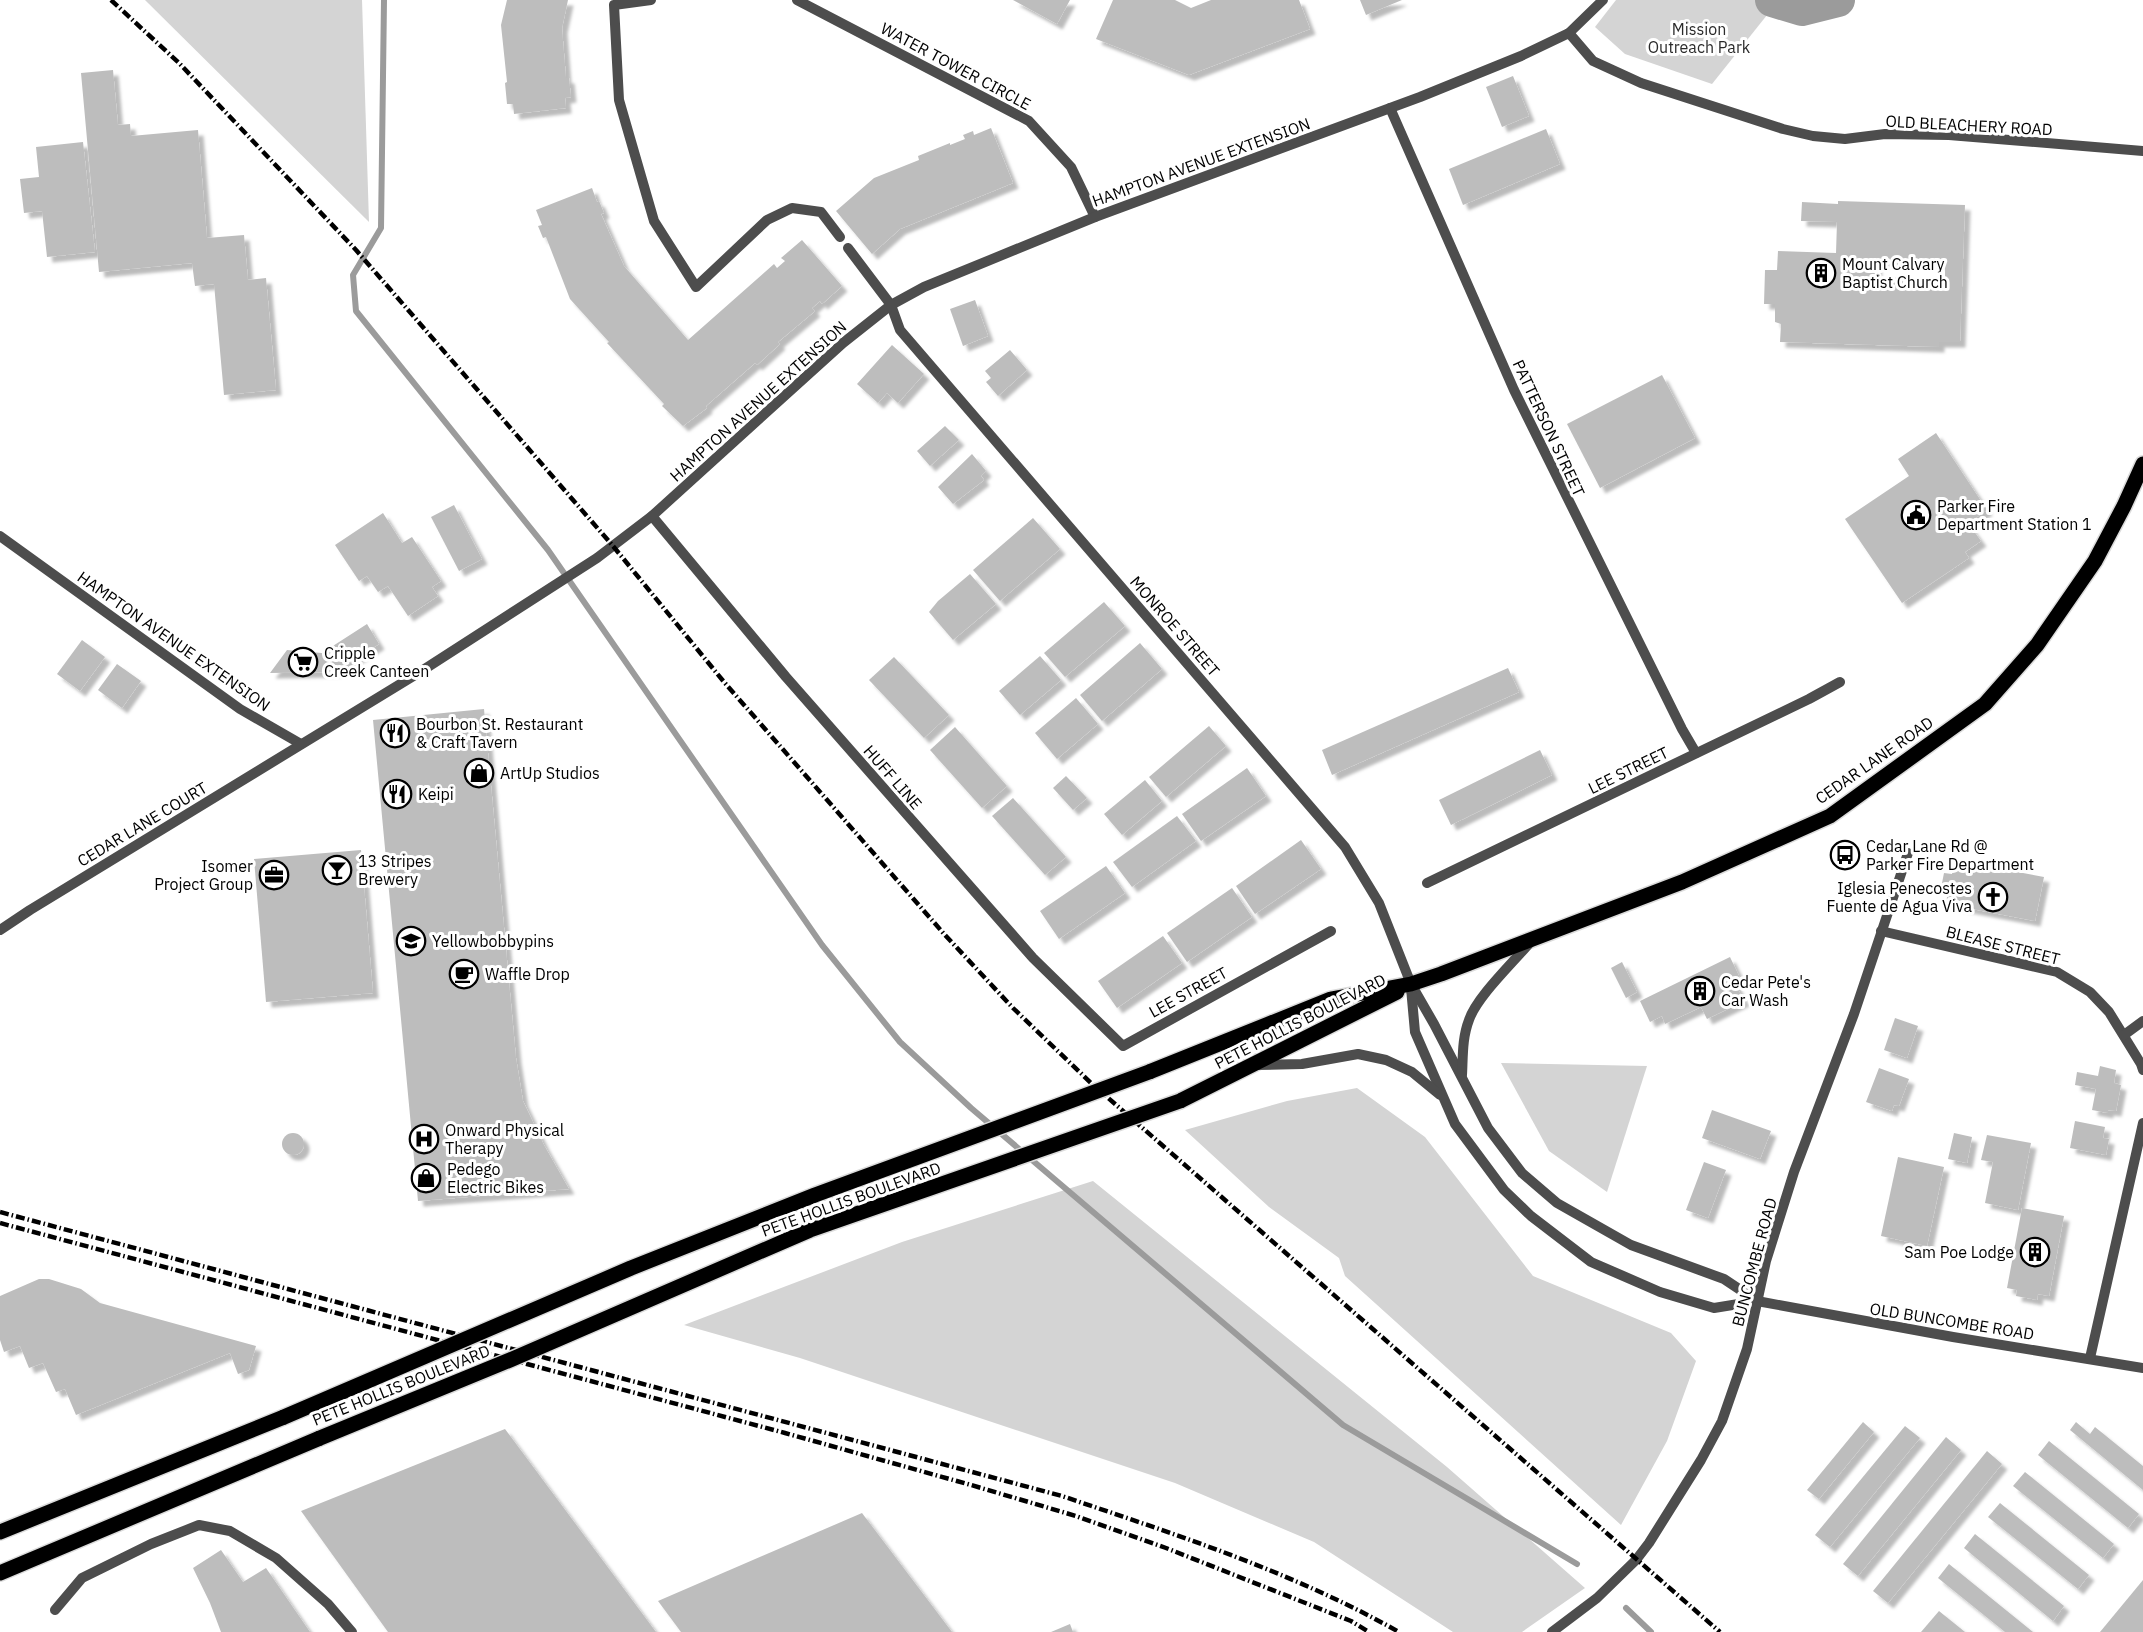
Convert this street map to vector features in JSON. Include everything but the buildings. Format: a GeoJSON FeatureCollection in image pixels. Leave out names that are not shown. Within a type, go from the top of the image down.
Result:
{"type":"FeatureCollection","features":[{"type":"Feature","properties":{"kind":"main road","name":"CEDAR LANE ROAD"},"geometry":{"type":"LineString","coordinates":[[1411,984],[1682,882],[1830,816],[1985,704],[2037,645],[2095,561],[2143,464]]}},
{"type":"Feature","properties":{"kind":"main road","name":"PETE HOLLIS BOULEVARD"},"geometry":{"type":"LineString","coordinates":[[0,1573],[510,1360],[810,1230],[1180,1101],[1411,984]]}},
{"type":"Feature","properties":{"kind":"main road","name":"PETE HOLLIS BOULEVARD"},"geometry":{"type":"LineString","coordinates":[[0,1532],[284,1417],[642,1263],[815,1195],[1149,1072],[1331,999],[1411,984]]}},
{"type":"Feature","properties":{"kind":"street"},"geometry":{"type":"LineString","coordinates":[[651,0],[614,5],[619,100],[654,221],[696,287],[767,220],[792,208],[821,212],[840,237]]}},
{"type":"Feature","properties":{"kind":"street","name":"WATER TOWER CIRCLE"},"geometry":{"type":"LineString","coordinates":[[797,0],[1029,121],[1071,167],[1095,217]]}},
{"type":"Feature","properties":{"kind":"street","name":"HAMPTON AVENUE EXTENSION"},"geometry":{"type":"LineString","coordinates":[[0,536],[240,709],[301,744],[420,672],[597,558],[652,516],[843,343],[891,305],[924,287],[1095,217],[1390,108],[1521,56],[1569,33],[1603,0]]}},
{"type":"Feature","properties":{"kind":"street","name":"OLD BLEACHERY ROAD"},"geometry":{"type":"LineString","coordinates":[[1569,33],[1593,61],[1641,82],[1783,129],[1813,136],[1845,140],[1885,134],[1949,135],[2143,151]]}},
{"type":"Feature","properties":{"kind":"street","name":"PATTERSON STREET"},"geometry":{"type":"LineString","coordinates":[[1390,108],[1514,390],[1608,583],[1696,753]]}},
{"type":"Feature","properties":{"kind":"street"},"geometry":{"type":"LineString","coordinates":[[848,248],[891,305]]}},
{"type":"Feature","properties":{"kind":"street","name":"MONROE STREET"},"geometry":{"type":"LineString","coordinates":[[891,305],[900,330],[1345,847],[1379,903],[1411,984]]}},
{"type":"Feature","properties":{"kind":"street","name":"HUFF LINE"},"geometry":{"type":"LineString","coordinates":[[652,516],[794,686],[1018,941],[1059,986],[1124,1046]]}},
{"type":"Feature","properties":{"kind":"street","name":"LEE STREET"},"geometry":{"type":"LineString","coordinates":[[1427,883],[1840,682]]}},
{"type":"Feature","properties":{"kind":"street","name":"CEDAR LANE COURT"},"geometry":{"type":"LineString","coordinates":[[0,930],[301,744]]}},
{"type":"Feature","properties":{"kind":"street","name":"BUNCOMBE ROAD"},"geometry":{"type":"LineString","coordinates":[[1552,1632],[1606,1590],[1636,1560],[1649,1543],[1722,1421],[1747,1348],[1772,1240],[1794,1173],[1854,1014],[1908,852]]}},
{"type":"Feature","properties":{"kind":"street","name":"LEE STREET"},"geometry":{"type":"LineString","coordinates":[[1124,1046],[1331,931]]}},
{"type":"Feature","properties":{"kind":"street","name":"BLEASE STREET"},"geometry":{"type":"LineString","coordinates":[[1881,931],[2057,972],[2090,992],[2109,1012],[2143,1070]]}},
{"type":"Feature","properties":{"kind":"street","name":"OLD BUNCOMBE ROAD"},"geometry":{"type":"LineString","coordinates":[[1462,1079],[1463,1044],[1470,1017],[1482,998],[1534,939]]}},
{"type":"Feature","properties":{"kind":"street","name":"OLD BUNCOMBE ROAD"},"geometry":{"type":"LineString","coordinates":[[1411,984],[1488,1128],[1522,1173],[1557,1203],[1631,1245],[1724,1279],[1757,1301]]}},
{"type":"Feature","properties":{"kind":"street","name":"OLD BUNCOMBE ROAD"},"geometry":{"type":"LineString","coordinates":[[1411,984],[1415,1032],[1455,1124],[1504,1190],[1531,1216],[1591,1262],[1660,1292],[1714,1308],[1757,1301],[1953,1337],[2143,1368]]}},
{"type":"Feature","properties":{"kind":"street"},"geometry":{"type":"LineString","coordinates":[[2124,1035],[2143,1021]]}},
{"type":"Feature","properties":{"kind":"street","name":"OLD BUNCOMBE ROAD"},"geometry":{"type":"LineString","coordinates":[[1251,1065],[1302,1064],[1358,1054],[1386,1060],[1412,1072],[1442,1097]]}},
{"type":"Feature","properties":{"kind":"street"},"geometry":{"type":"LineString","coordinates":[[2090,1358],[2143,1122]]}},
{"type":"Feature","properties":{"kind":"street"},"geometry":{"type":"LineString","coordinates":[[55,1610],[82,1578],[151,1544],[199,1525],[230,1531],[276,1558],[328,1604],[352,1632]]}},
{"type":"Feature","properties":{"kind":"green space"},"geometry":{"type":"Polygon","coordinates":[[[145,0],[362,0],[369,222],[145,0]]]}},
{"type":"Feature","properties":{"kind":"green space","name":"Mission Outreach Park"},"geometry":{"type":"Polygon","coordinates":[[[1616,0],[1779,0],[1712,84],[1625,54],[1595,27],[1616,0]]]}},
{"type":"Feature","properties":{"kind":"green space"},"geometry":{"type":"Polygon","coordinates":[[[1501,1063],[1647,1066],[1607,1192],[1549,1151],[1501,1063]]]}},
{"type":"Feature","properties":{"kind":"green space"},"geometry":{"type":"Polygon","coordinates":[[[1357,1088],[1425,1137],[1533,1276],[1671,1333],[1696,1361],[1667,1441],[1621,1525],[1345,1276],[1339,1258],[1269,1207],[1185,1130],[1287,1101],[1357,1088]]]}},
{"type":"Feature","properties":{"kind":"green space"},"geometry":{"type":"Polygon","coordinates":[[[1093,1181],[1447,1467],[1585,1588],[1522,1632],[1453,1632],[1314,1542],[1175,1483],[800,1358],[684,1325],[902,1242],[1093,1181]]]}},
{"type":"Feature","properties":{"kind":"waterway"},"geometry":{"type":"LineString","coordinates":[[384,0],[381,228],[353,275],[356,311],[548,550],[822,945],[900,1042],[971,1108],[1343,1425],[1577,1564]]}},
{"type":"Feature","properties":{"kind":"waterway"},"geometry":{"type":"LineString","coordinates":[[1772,0],[1802,9],[1838,0]]}},
{"type":"Feature","properties":{"kind":"waterway"},"geometry":{"type":"LineString","coordinates":[[1626,1608],[1651,1632]]}},
{"type":"Feature","properties":{"kind":"railway"},"geometry":{"type":"LineString","coordinates":[[111,0],[179,63],[356,250],[613,546],[724,682],[945,935],[1013,1008],[1091,1083],[1720,1632]]}},
{"type":"Feature","properties":{"kind":"railway"},"geometry":{"type":"LineString","coordinates":[[0,1212],[1062,1496],[1234,1556],[1318,1591],[1399,1632]]}},
{"type":"Feature","properties":{"kind":"railway"},"geometry":{"type":"LineString","coordinates":[[0,1223],[785,1433],[1076,1516],[1166,1548],[1351,1621],[1369,1632]]}},
{"type":"Feature","properties":{"kind":"place","name":"Mount Calvary Baptist Church"},"geometry":{"type":"Point","coordinates":[1821,273]}},
{"type":"Feature","properties":{"kind":"place","name":"Parker Fire Department Station 1"},"geometry":{"type":"Point","coordinates":[1916,515]}},
{"type":"Feature","properties":{"kind":"place","name":"Cripple Creek Canteen"},"geometry":{"type":"Point","coordinates":[303,662]}},
{"type":"Feature","properties":{"kind":"place","name":"Bourbon St. Restaurant & Craft Tavern"},"geometry":{"type":"Point","coordinates":[395,733]}},
{"type":"Feature","properties":{"kind":"place","name":"ArtUp Studios"},"geometry":{"type":"Point","coordinates":[479,773]}},
{"type":"Feature","properties":{"kind":"place","name":"Keipi"},"geometry":{"type":"Point","coordinates":[397,794]}},
{"type":"Feature","properties":{"kind":"place","name":"Cedar Lane Rd @ Parker Fire Department"},"geometry":{"type":"Point","coordinates":[1845,855]}},
{"type":"Feature","properties":{"kind":"place","name":"13 Stripes Brewery"},"geometry":{"type":"Point","coordinates":[337,870]}},
{"type":"Feature","properties":{"kind":"place","name":"Isomer Project Group"},"geometry":{"type":"Point","coordinates":[274,875]}},
{"type":"Feature","properties":{"kind":"place","name":"Iglesia Penecostes Fuente de Agua Viva"},"geometry":{"type":"Point","coordinates":[1993,897]}},
{"type":"Feature","properties":{"kind":"place","name":"Yellowbobbypins"},"geometry":{"type":"Point","coordinates":[411,941]}},
{"type":"Feature","properties":{"kind":"place","name":"Waffle Drop"},"geometry":{"type":"Point","coordinates":[464,974]}},
{"type":"Feature","properties":{"kind":"place","name":"Cedar Pete's Car Wash"},"geometry":{"type":"Point","coordinates":[1700,991]}},
{"type":"Feature","properties":{"kind":"place","name":"Onward Physical Therapy"},"geometry":{"type":"Point","coordinates":[424,1139]}},
{"type":"Feature","properties":{"kind":"place","name":"Pedego Electric Bikes"},"geometry":{"type":"Point","coordinates":[426,1178]}},
{"type":"Feature","properties":{"kind":"place","name":"Sam Poe Lodge"},"geometry":{"type":"Point","coordinates":[2035,1252]}}]}
